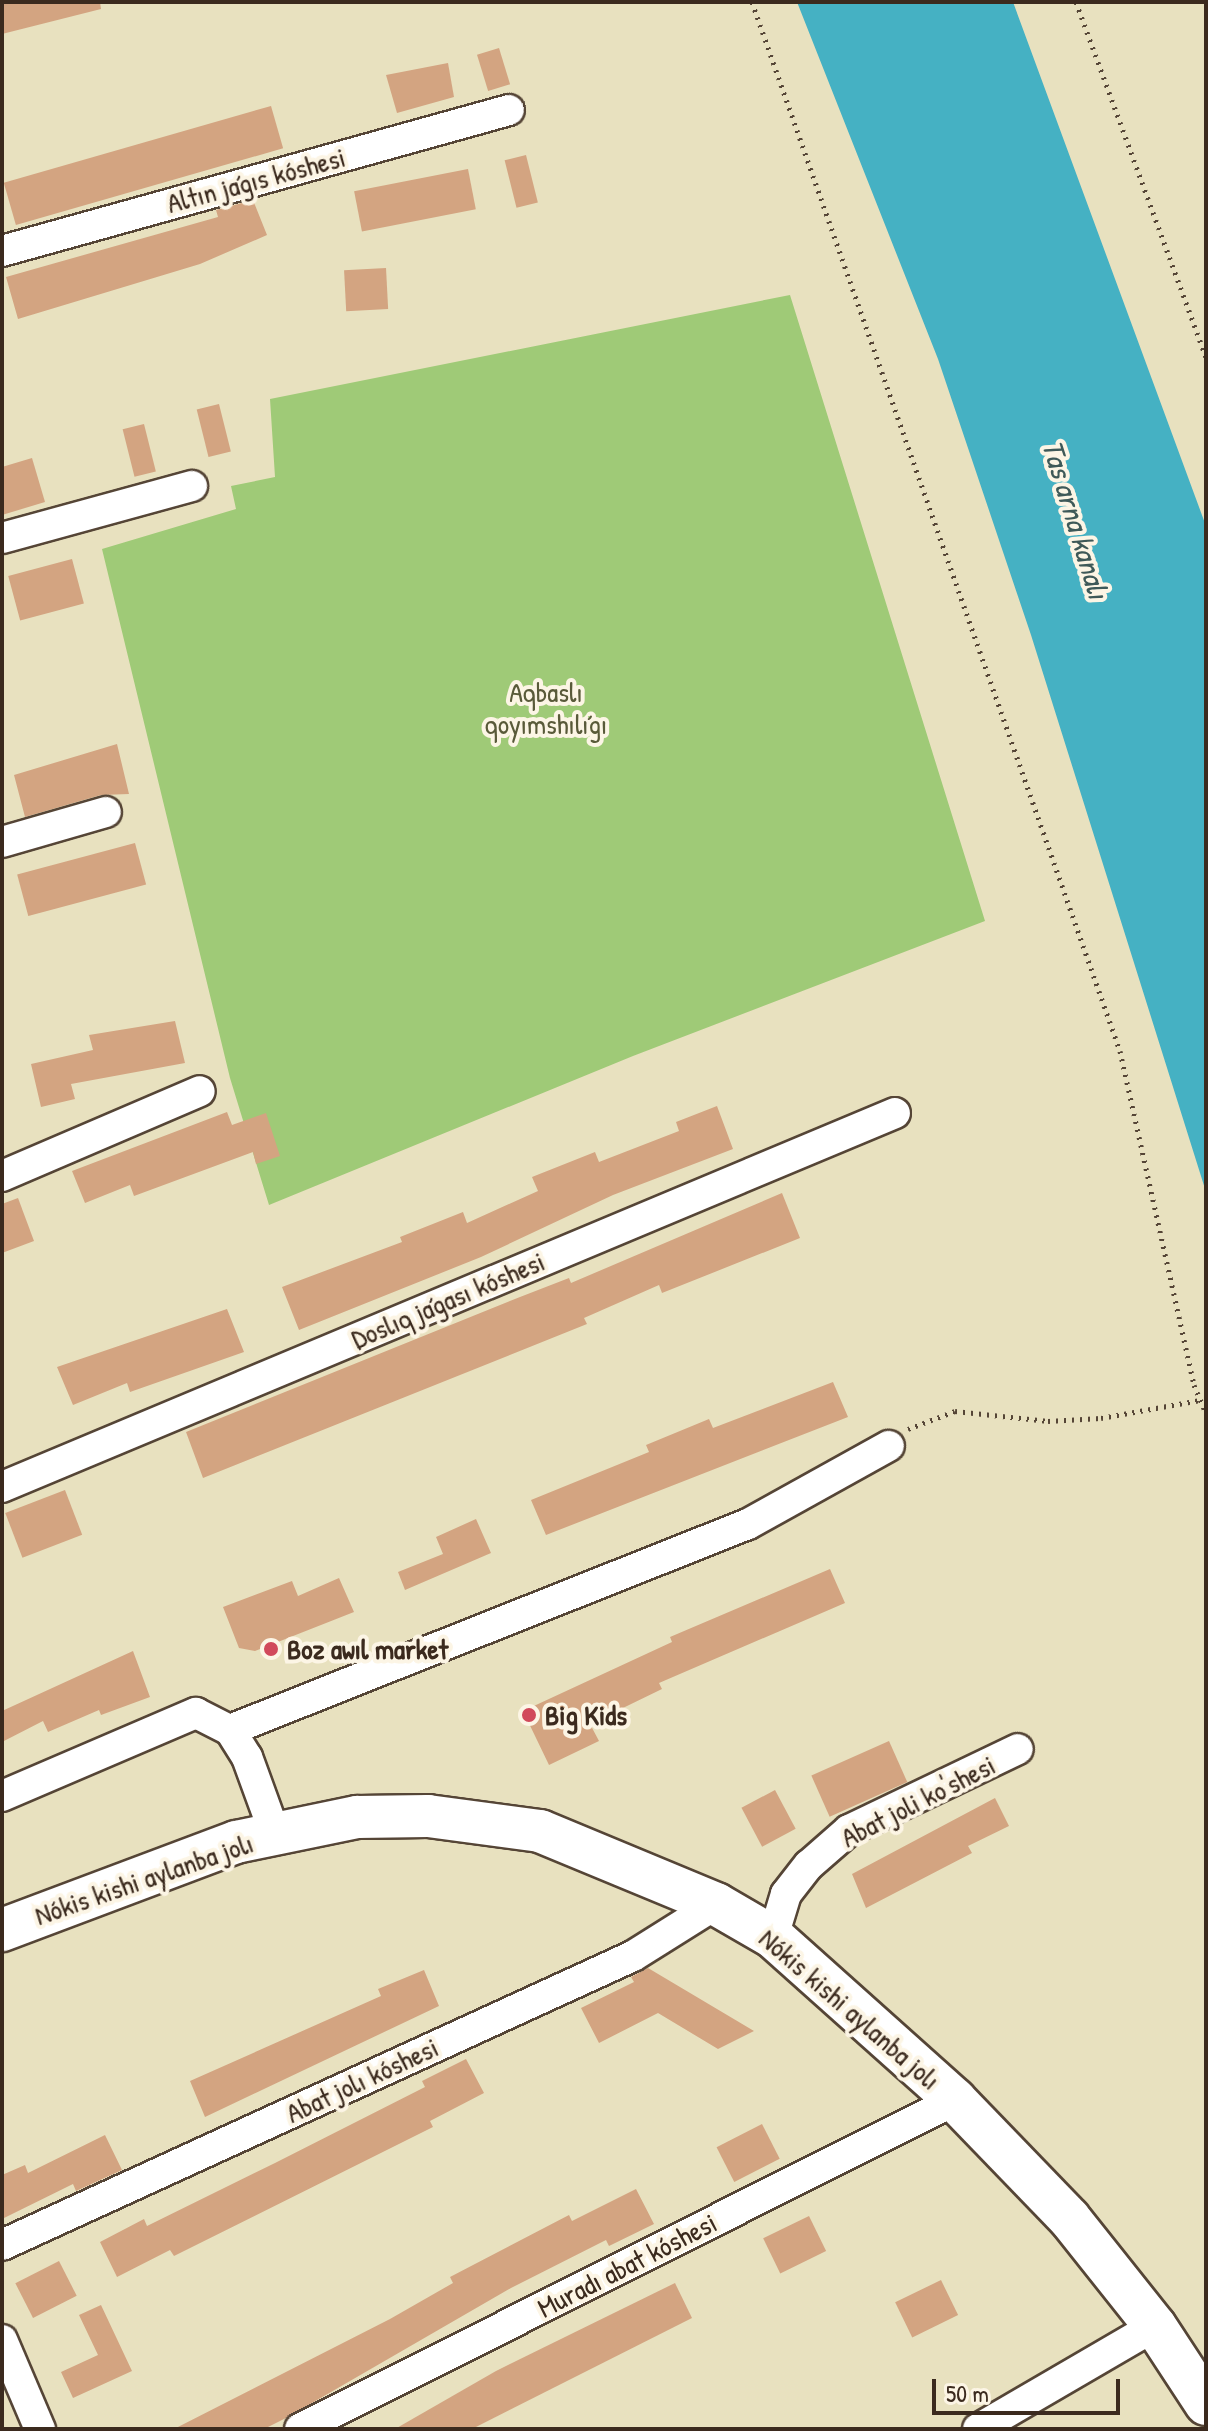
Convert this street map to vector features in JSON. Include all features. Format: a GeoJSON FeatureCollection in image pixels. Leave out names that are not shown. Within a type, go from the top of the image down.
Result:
{"type":"FeatureCollection","features":[{"type":"Feature","properties":{"kind":"main road","name":"Nókis kishi aylanba jolı"},"geometry":{"type":"LineString","coordinates":[[2,1930],[236,1842],[357,1817],[428,1816],[540,1831],[716,1904],[773,1937],[955,2100],[1069,2218],[1155,2326],[1206,2404]]}},
{"type":"Feature","properties":{"kind":"street","name":"Altın jaǵıs kóshesi"},"geometry":{"type":"LineString","coordinates":[[2,251],[509,110]]}},
{"type":"Feature","properties":{"kind":"street"},"geometry":{"type":"LineString","coordinates":[[2,538],[192,486]]}},
{"type":"Feature","properties":{"kind":"street"},"geometry":{"type":"LineString","coordinates":[[2,842],[106,812]]}},
{"type":"Feature","properties":{"kind":"street"},"geometry":{"type":"LineString","coordinates":[[2,1176],[200,1091]]}},
{"type":"Feature","properties":{"kind":"street","name":"Doslıq jaǵası kóshesi"},"geometry":{"type":"LineString","coordinates":[[2,1487],[895,1113]]}},
{"type":"Feature","properties":{"kind":"street"},"geometry":{"type":"LineString","coordinates":[[230,1730],[748,1524],[889,1446]]}},
{"type":"Feature","properties":{"kind":"street"},"geometry":{"type":"LineString","coordinates":[[2,1796],[196,1713],[230,1730],[247,1757],[275,1834]]}},
{"type":"Feature","properties":{"kind":"street","name":"Abat joli ko'shesi"},"geometry":{"type":"LineString","coordinates":[[773,1937],[786,1894],[809,1865],[849,1830],[1018,1749]]}},
{"type":"Feature","properties":{"kind":"street","name":"Abat jolı kóshesi"},"geometry":{"type":"LineString","coordinates":[[2,2245],[633,1956],[716,1904]]}},
{"type":"Feature","properties":{"kind":"street","name":"Muradı abat kóshesi"},"geometry":{"type":"LineString","coordinates":[[300,2429],[955,2100]]}},
{"type":"Feature","properties":{"kind":"street"},"geometry":{"type":"LineString","coordinates":[[978,2429],[1155,2326]]}},
{"type":"Feature","properties":{"kind":"street"},"geometry":{"type":"LineString","coordinates":[[2,2340],[40,2429]]}},
{"type":"Feature","properties":{"kind":"path"},"geometry":{"type":"LineString","coordinates":[[752,2],[1120,1051],[1200,1400],[1206,1413]]}},
{"type":"Feature","properties":{"kind":"path"},"geometry":{"type":"LineString","coordinates":[[1076,2],[1206,358]]}},
{"type":"Feature","properties":{"kind":"path"},"geometry":{"type":"LineString","coordinates":[[889,1446],[915,1423],[955,1411],[1062,1420],[1200,1400]]}},
{"type":"Feature","properties":{"kind":"green space","name":"Aqbaslı qoyımshılıǵı"},"geometry":{"type":"Polygon","coordinates":[[[790,295],[985,921],[633,1056],[269,1205],[230,1078],[102,549],[236,509],[231,486],[275,477],[270,399],[790,295]]]}},
{"type":"Feature","properties":{"kind":"water","name":"Tas arna kanalı"},"geometry":{"type":"Polygon","coordinates":[[[797,2],[1013,2],[1206,526],[1206,1192],[1031,635],[938,359],[797,2]]]}},
{"type":"Feature","properties":{"kind":"building"},"geometry":{"type":"Polygon","coordinates":[[[2,2],[100,2],[101,9],[2,34],[2,2]]]}},
{"type":"Feature","properties":{"kind":"building"},"geometry":{"type":"Polygon","coordinates":[[[499,48],[510,84],[488,91],[477,55],[499,48]]]}},
{"type":"Feature","properties":{"kind":"building"},"geometry":{"type":"Polygon","coordinates":[[[448,63],[454,97],[397,113],[386,75],[448,63]]]}},
{"type":"Feature","properties":{"kind":"building"},"geometry":{"type":"Polygon","coordinates":[[[271,106],[283,148],[16,225],[4,183],[271,106]]]}},
{"type":"Feature","properties":{"kind":"building"},"geometry":{"type":"Polygon","coordinates":[[[526,155],[538,203],[517,208],[505,160],[526,155]]]}},
{"type":"Feature","properties":{"kind":"building"},"geometry":{"type":"Polygon","coordinates":[[[468,169],[476,209],[362,231],[354,191],[468,169]]]}},
{"type":"Feature","properties":{"kind":"building"},"geometry":{"type":"Polygon","coordinates":[[[253,200],[267,235],[200,264],[18,319],[6,277],[218,217],[216,210],[253,200]]]}},
{"type":"Feature","properties":{"kind":"building"},"geometry":{"type":"Polygon","coordinates":[[[386,268],[388,309],[346,311],[344,270],[386,268]]]}},
{"type":"Feature","properties":{"kind":"building"},"geometry":{"type":"Polygon","coordinates":[[[219,404],[231,452],[209,457],[197,410],[219,404]]]}},
{"type":"Feature","properties":{"kind":"building"},"geometry":{"type":"Polygon","coordinates":[[[144,424],[156,472],[135,477],[123,429],[144,424]]]}},
{"type":"Feature","properties":{"kind":"building"},"geometry":{"type":"Polygon","coordinates":[[[32,458],[45,502],[2,515],[2,467],[32,458]]]}},
{"type":"Feature","properties":{"kind":"building"},"geometry":{"type":"Polygon","coordinates":[[[72,559],[84,603],[20,621],[8,576],[72,559]]]}},
{"type":"Feature","properties":{"kind":"building"},"geometry":{"type":"Polygon","coordinates":[[[117,744],[129,794],[101,795],[25,817],[14,775],[117,744]]]}},
{"type":"Feature","properties":{"kind":"building"},"geometry":{"type":"Polygon","coordinates":[[[135,843],[146,885],[28,916],[17,875],[135,843]]]}},
{"type":"Feature","properties":{"kind":"building"},"geometry":{"type":"Polygon","coordinates":[[[175,1021],[185,1063],[71,1084],[75,1099],[41,1107],[31,1064],[93,1050],[89,1035],[175,1021]]]}},
{"type":"Feature","properties":{"kind":"building"},"geometry":{"type":"Polygon","coordinates":[[[717,1106],[733,1149],[613,1195],[481,1257],[299,1330],[282,1287],[402,1242],[400,1237],[463,1212],[467,1223],[538,1191],[532,1177],[595,1152],[599,1162],[679,1131],[676,1122],[717,1106]]]}},
{"type":"Feature","properties":{"kind":"building"},"geometry":{"type":"Polygon","coordinates":[[[227,1112],[232,1125],[266,1113],[280,1156],[256,1164],[253,1152],[134,1196],[130,1185],[85,1203],[72,1171],[227,1112]]]}},
{"type":"Feature","properties":{"kind":"building"},"geometry":{"type":"Polygon","coordinates":[[[782,1193],[800,1238],[662,1293],[659,1285],[584,1318],[587,1324],[203,1478],[186,1432],[569,1278],[571,1283],[782,1193]]]}},
{"type":"Feature","properties":{"kind":"building"},"geometry":{"type":"Polygon","coordinates":[[[18,1198],[34,1241],[2,1253],[2,1204],[18,1198]]]}},
{"type":"Feature","properties":{"kind":"building"},"geometry":{"type":"Polygon","coordinates":[[[227,1309],[244,1352],[130,1392],[127,1383],[73,1405],[57,1367],[227,1309]]]}},
{"type":"Feature","properties":{"kind":"building"},"geometry":{"type":"Polygon","coordinates":[[[833,1382],[848,1417],[546,1535],[531,1500],[649,1452],[646,1445],[709,1419],[713,1428],[833,1382]]]}},
{"type":"Feature","properties":{"kind":"building"},"geometry":{"type":"Polygon","coordinates":[[[65,1490],[82,1535],[22,1558],[5,1513],[65,1490]]]}},
{"type":"Feature","properties":{"kind":"building"},"geometry":{"type":"Polygon","coordinates":[[[476,1519],[491,1553],[405,1590],[398,1572],[443,1554],[436,1537],[476,1519]]]}},
{"type":"Feature","properties":{"kind":"building"},"geometry":{"type":"Polygon","coordinates":[[[830,1569],[845,1603],[659,1683],[662,1689],[590,1724],[599,1741],[549,1765],[523,1711],[672,1642],[670,1637],[830,1569]]]}},
{"type":"Feature","properties":{"kind":"building"},"geometry":{"type":"Polygon","coordinates":[[[339,1578],[354,1612],[255,1651],[239,1648],[223,1607],[292,1581],[298,1596],[339,1578]]]}},
{"type":"Feature","properties":{"kind":"building"},"geometry":{"type":"Polygon","coordinates":[[[133,1651],[150,1697],[101,1715],[99,1710],[48,1732],[43,1721],[2,1742],[2,1711],[133,1651]]]}},
{"type":"Feature","properties":{"kind":"building"},"geometry":{"type":"Polygon","coordinates":[[[889,1741],[907,1782],[830,1817],[811,1776],[889,1741]]]}},
{"type":"Feature","properties":{"kind":"building"},"geometry":{"type":"Polygon","coordinates":[[[775,1790],[796,1829],[762,1847],[741,1808],[775,1790]]]}},
{"type":"Feature","properties":{"kind":"building"},"geometry":{"type":"Polygon","coordinates":[[[995,1798],[1009,1826],[968,1846],[972,1853],[866,1908],[852,1874],[995,1798]]]}},
{"type":"Feature","properties":{"kind":"building"},"geometry":{"type":"Polygon","coordinates":[[[648,1968],[754,2031],[718,2049],[658,2013],[599,2043],[581,2008],[634,1982],[631,1977],[648,1968]]]}},
{"type":"Feature","properties":{"kind":"building"},"geometry":{"type":"Polygon","coordinates":[[[424,1970],[439,2006],[205,2117],[190,2081],[381,1996],[378,1989],[424,1970]]]}},
{"type":"Feature","properties":{"kind":"building"},"geometry":{"type":"Polygon","coordinates":[[[466,2059],[484,2093],[430,2121],[433,2127],[174,2256],[170,2250],[117,2277],[100,2242],[144,2219],[147,2226],[275,2163],[425,2087],[422,2081],[466,2059]]]}},
{"type":"Feature","properties":{"kind":"building"},"geometry":{"type":"Polygon","coordinates":[[[762,2124],[780,2159],[734,2182],[717,2147],[762,2124]]]}},
{"type":"Feature","properties":{"kind":"building"},"geometry":{"type":"Polygon","coordinates":[[[105,2135],[122,2170],[76,2191],[73,2184],[2,2219],[2,2175],[25,2165],[28,2173],[105,2135]]]}},
{"type":"Feature","properties":{"kind":"building"},"geometry":{"type":"Polygon","coordinates":[[[636,2189],[654,2224],[609,2246],[606,2240],[511,2288],[286,2418],[264,2429],[174,2429],[390,2319],[453,2283],[450,2277],[569,2215],[572,2221],[636,2189]]]}},
{"type":"Feature","properties":{"kind":"building"},"geometry":{"type":"Polygon","coordinates":[[[809,2216],[826,2251],[780,2273],[763,2238],[809,2216]]]}},
{"type":"Feature","properties":{"kind":"building"},"geometry":{"type":"Polygon","coordinates":[[[59,2261],[77,2296],[33,2318],[15,2283],[59,2261]]]}},
{"type":"Feature","properties":{"kind":"building"},"geometry":{"type":"Polygon","coordinates":[[[941,2280],[958,2315],[912,2337],[895,2302],[941,2280]]]}},
{"type":"Feature","properties":{"kind":"building"},"geometry":{"type":"Polygon","coordinates":[[[675,2283],[692,2318],[472,2429],[395,2429],[496,2371],[675,2283]]]}},
{"type":"Feature","properties":{"kind":"building"},"geometry":{"type":"Polygon","coordinates":[[[101,2305],[132,2371],[73,2398],[61,2372],[98,2355],[79,2315],[101,2305]]]}},
{"type":"Feature","properties":{"kind":"place","name":"Boz awıl market"},"geometry":{"type":"Point","coordinates":[271,1649]}},
{"type":"Feature","properties":{"kind":"place","name":"Big Kids"},"geometry":{"type":"Point","coordinates":[529,1715]}}]}
